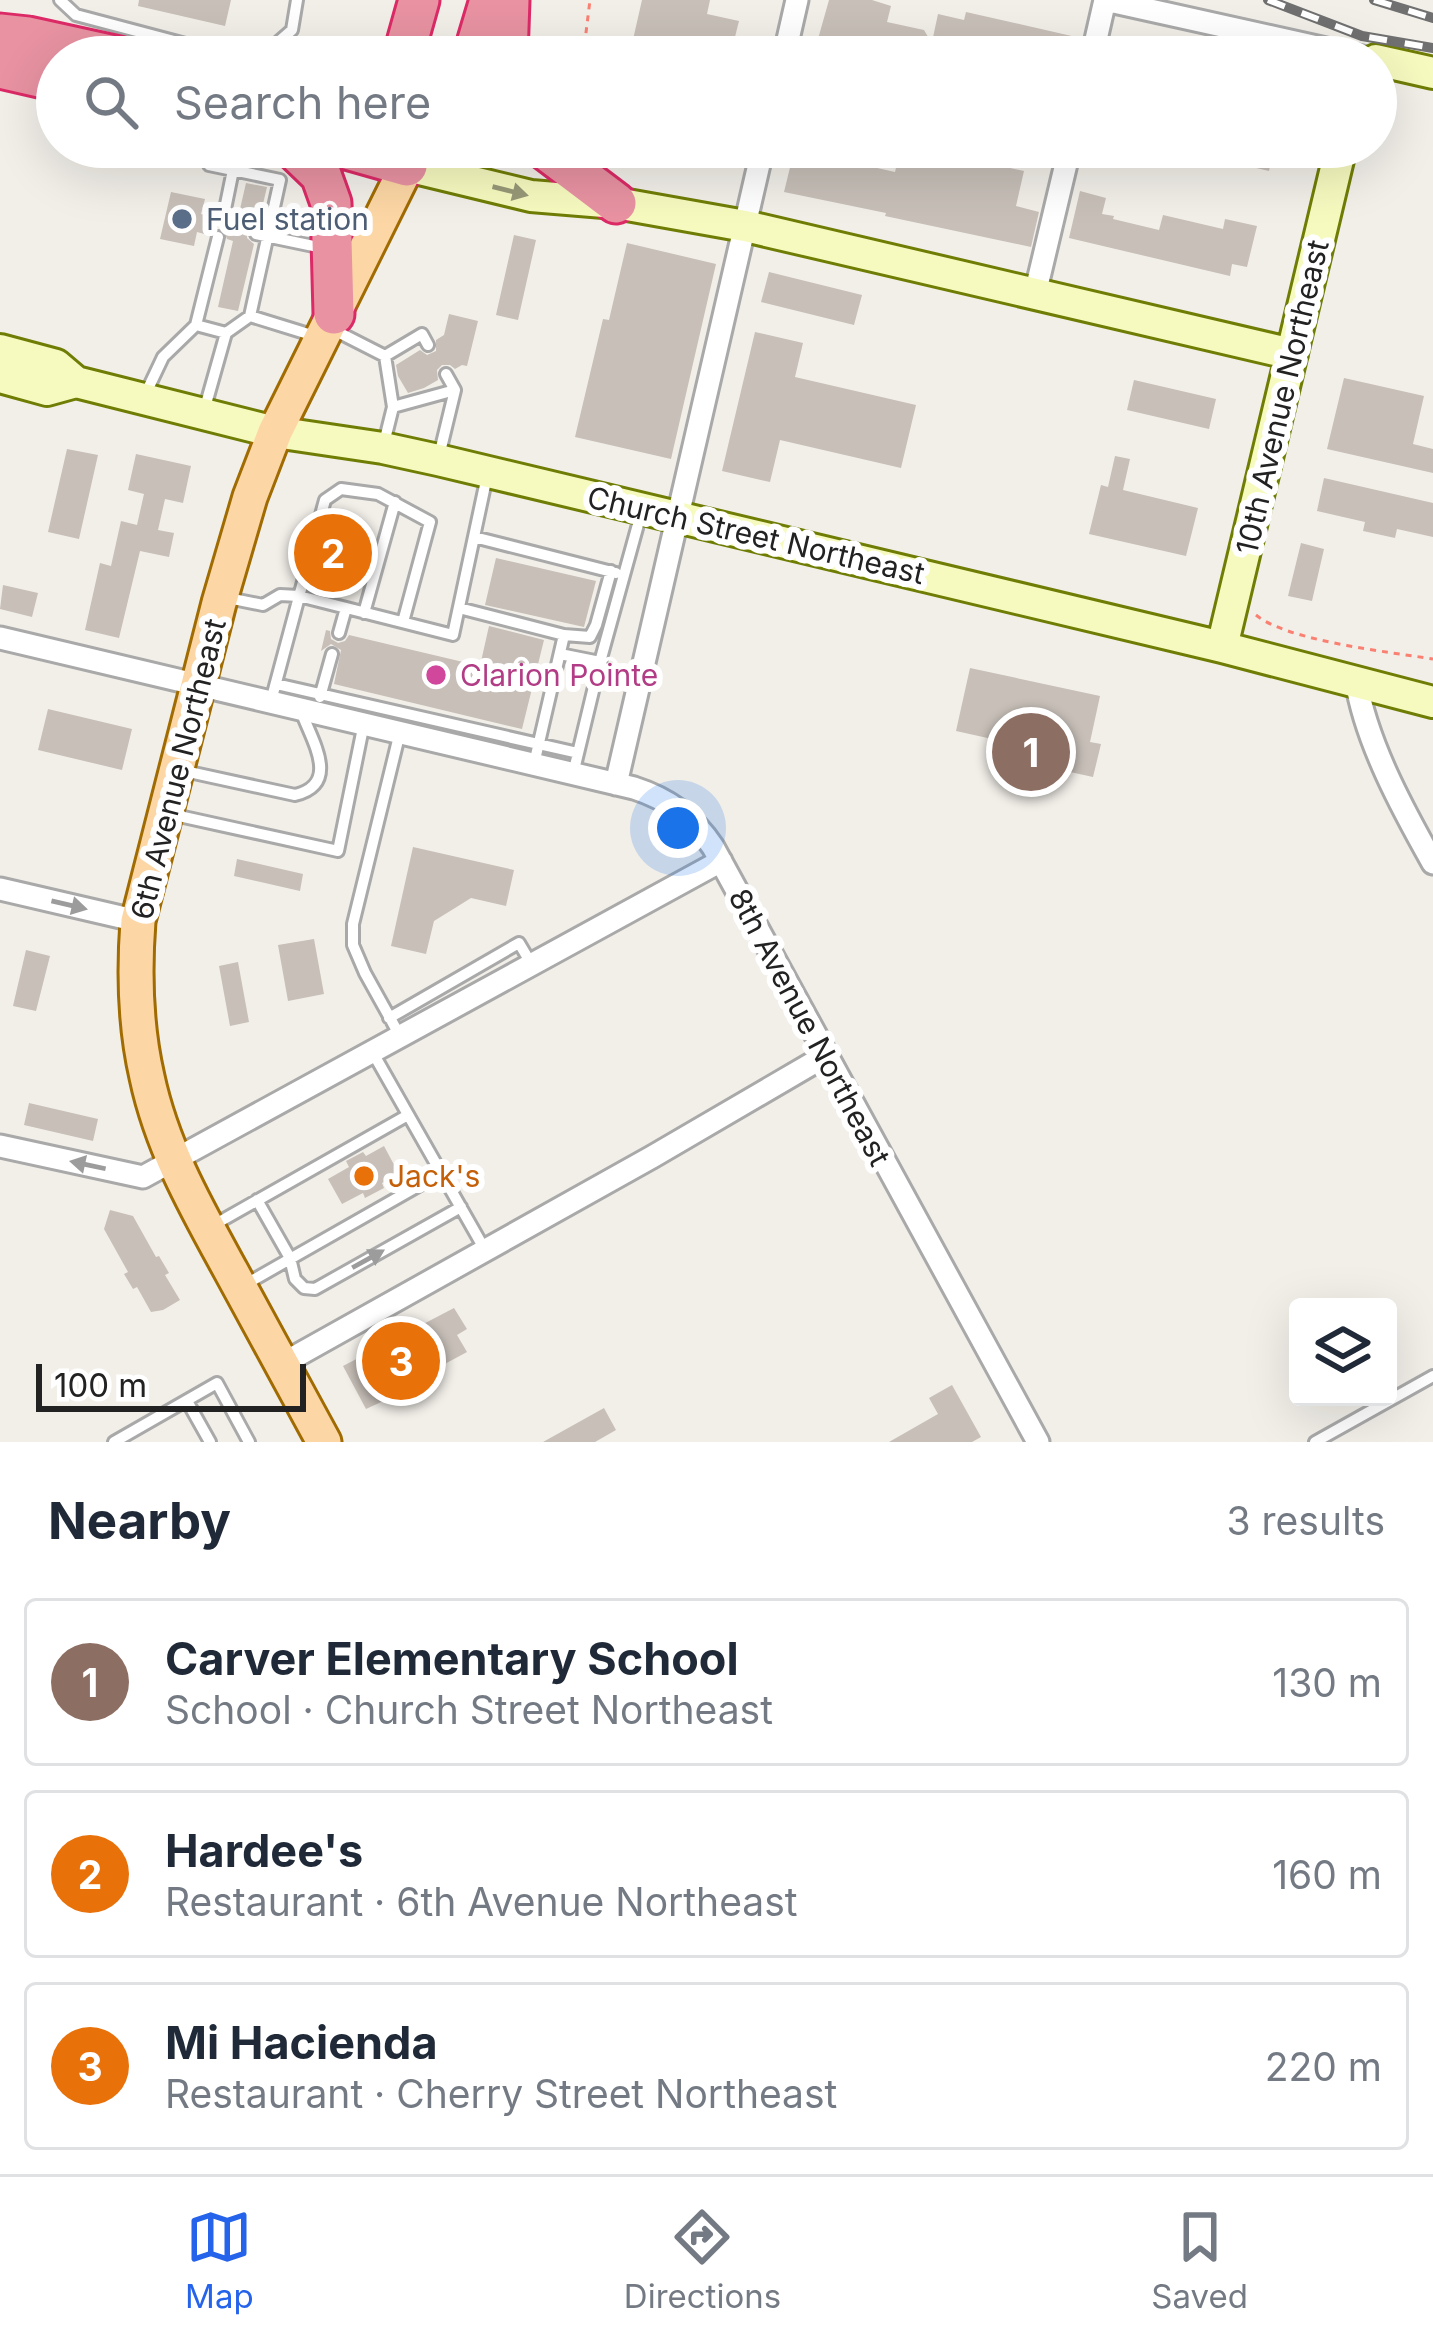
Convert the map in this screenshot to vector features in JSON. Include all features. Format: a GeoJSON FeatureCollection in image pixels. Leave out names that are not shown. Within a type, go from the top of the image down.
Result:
{"type":"FeatureCollection","features":[{"type":"Feature","properties":{"kind":"highway"},"geometry":{"type":"LineString","coordinates":[[479,36],[490,0]]}},
{"type":"Feature","properties":{"kind":"highway"},"geometry":{"type":"LineString","coordinates":[[508,36],[509,0]]}},
{"type":"Feature","properties":{"kind":"highway"},"geometry":{"type":"LineString","coordinates":[[36,39],[28,37],[0,63],[36,74]]}},
{"type":"Feature","properties":{"kind":"highway"},"geometry":{"type":"LineString","coordinates":[[314,168],[331,203],[327,326]]}},
{"type":"Feature","properties":{"kind":"highway"},"geometry":{"type":"LineString","coordinates":[[570,168],[616,202]]}},
{"type":"Feature","properties":{"kind":"main road","name":"6th Avenue Northeast"},"geometry":{"type":"LineString","coordinates":[[324,1442],[174,1162],[154,1107],[136,985],[138,921],[250,496],[275,432],[404,168]]}},
{"type":"Feature","properties":{"kind":"street"},"geometry":{"type":"LineString","coordinates":[[789,36],[797,0]]}},
{"type":"Feature","properties":{"kind":"street"},"geometry":{"type":"LineString","coordinates":[[1097,36],[1105,0],[1267,36]]}},
{"type":"Feature","properties":{"kind":"street"},"geometry":{"type":"LineString","coordinates":[[1397,65],[1433,73]]}},
{"type":"Feature","properties":{"kind":"street"},"geometry":{"type":"LineString","coordinates":[[453,168],[531,196],[616,202],[746,226],[1292,354]]}},
{"type":"Feature","properties":{"kind":"street"},"geometry":{"type":"LineString","coordinates":[[616,784],[759,168]]}},
{"type":"Feature","properties":{"kind":"street"},"geometry":{"type":"LineString","coordinates":[[1035,294],[1065,168]]}},
{"type":"Feature","properties":{"kind":"street","name":"10th Avenue Northeast"},"geometry":{"type":"LineString","coordinates":[[1222,647],[1336,168]]}},
{"type":"Feature","properties":{"kind":"street","name":"Church Street Northeast"},"geometry":{"type":"LineString","coordinates":[[0,350],[56,365],[76,382],[275,432],[438,460],[1433,701]]}},
{"type":"Feature","properties":{"kind":"street","name":"Church Street Northeast"},"geometry":{"type":"LineString","coordinates":[[0,376],[47,390],[76,382]]}},
{"type":"Feature","properties":{"kind":"street","name":"8th Avenue Northeast"},"geometry":{"type":"LineString","coordinates":[[0,638],[200,683],[273,692],[400,732],[536,754],[652,794],[682,812],[721,861],[1038,1442]]}},
{"type":"Feature","properties":{"kind":"street"},"geometry":{"type":"LineString","coordinates":[[1356,680],[1362,716],[1433,863]]}},
{"type":"Feature","properties":{"kind":"street"},"geometry":{"type":"LineString","coordinates":[[0,1146],[143,1177],[373,1053],[395,1027],[532,965],[721,861]]}},
{"type":"Feature","properties":{"kind":"street"},"geometry":{"type":"LineString","coordinates":[[0,889],[138,921]]}},
{"type":"Feature","properties":{"kind":"street"},"geometry":{"type":"LineString","coordinates":[[282,1364],[825,1056]]}},
{"type":"Feature","properties":{"kind":"lane"},"geometry":{"type":"LineString","coordinates":[[60,0],[76,15],[155,36]]}},
{"type":"Feature","properties":{"kind":"lane"},"geometry":{"type":"LineString","coordinates":[[285,36],[292,30],[297,0]]}},
{"type":"Feature","properties":{"kind":"lane"},"geometry":{"type":"LineString","coordinates":[[223,168],[280,180],[262,235],[250,316]]}},
{"type":"Feature","properties":{"kind":"lane"},"geometry":{"type":"LineString","coordinates":[[223,219],[233,170]]}},
{"type":"Feature","properties":{"kind":"lane"},"geometry":{"type":"LineString","coordinates":[[229,193],[244,196]]}},
{"type":"Feature","properties":{"kind":"lane"},"geometry":{"type":"LineString","coordinates":[[262,235],[332,250]]}},
{"type":"Feature","properties":{"kind":"lane"},"geometry":{"type":"LineString","coordinates":[[143,398],[163,357],[196,325],[217,242],[231,250]]}},
{"type":"Feature","properties":{"kind":"lane"},"geometry":{"type":"LineString","coordinates":[[208,276],[224,280]]}},
{"type":"Feature","properties":{"kind":"lane"},"geometry":{"type":"LineString","coordinates":[[202,414],[226,333],[250,316],[327,326],[385,356],[409,349],[422,334],[428,345]]}},
{"type":"Feature","properties":{"kind":"lane"},"geometry":{"type":"LineString","coordinates":[[196,325],[226,333]]}},
{"type":"Feature","properties":{"kind":"lane"},"geometry":{"type":"LineString","coordinates":[[383,448],[394,406],[385,356]]}},
{"type":"Feature","properties":{"kind":"lane"},"geometry":{"type":"LineString","coordinates":[[438,460],[455,390],[446,374]]}},
{"type":"Feature","properties":{"kind":"lane"},"geometry":{"type":"LineString","coordinates":[[394,406],[434,390],[455,390]]}},
{"type":"Feature","properties":{"kind":"lane"},"geometry":{"type":"LineString","coordinates":[[220,596],[262,605],[280,596],[299,596],[452,635],[488,472]]}},
{"type":"Feature","properties":{"kind":"lane"},"geometry":{"type":"LineString","coordinates":[[273,692],[325,500],[340,489],[366,491],[430,522],[403,622]]}},
{"type":"Feature","properties":{"kind":"lane"},"geometry":{"type":"LineString","coordinates":[[364,613],[395,502]]}},
{"type":"Feature","properties":{"kind":"lane"},"geometry":{"type":"LineString","coordinates":[[575,764],[642,508]]}},
{"type":"Feature","properties":{"kind":"lane"},"geometry":{"type":"LineString","coordinates":[[474,537],[625,576]]}},
{"type":"Feature","properties":{"kind":"lane"},"geometry":{"type":"LineString","coordinates":[[459,608],[564,635],[590,637],[611,571]]}},
{"type":"Feature","properties":{"kind":"lane"},"geometry":{"type":"LineString","coordinates":[[339,633],[346,608]]}},
{"type":"Feature","properties":{"kind":"lane"},"geometry":{"type":"LineString","coordinates":[[312,704],[536,754],[564,635]]}},
{"type":"Feature","properties":{"kind":"lane"},"geometry":{"type":"LineString","coordinates":[[177,769],[295,795],[318,785],[322,772],[312,704],[332,653]]}},
{"type":"Feature","properties":{"kind":"lane"},"geometry":{"type":"LineString","coordinates":[[560,654],[600,662]]}},
{"type":"Feature","properties":{"kind":"lane"},"geometry":{"type":"LineString","coordinates":[[166,813],[338,851],[364,723]]}},
{"type":"Feature","properties":{"kind":"lane"},"geometry":{"type":"LineString","coordinates":[[395,1027],[364,974],[353,945],[353,924],[400,732]]}},
{"type":"Feature","properties":{"kind":"lane"},"geometry":{"type":"LineString","coordinates":[[373,1053],[485,1250]]}},
{"type":"Feature","properties":{"kind":"lane"},"geometry":{"type":"LineString","coordinates":[[208,1228],[408,1115]]}},
{"type":"Feature","properties":{"kind":"lane"},"geometry":{"type":"LineString","coordinates":[[240,1287],[441,1173]]}},
{"type":"Feature","properties":{"kind":"lane"},"geometry":{"type":"LineString","coordinates":[[257,1200],[290,1258],[295,1279],[304,1288],[315,1289],[461,1208]]}},
{"type":"Feature","properties":{"kind":"lane"},"geometry":{"type":"LineString","coordinates":[[1315,1442],[1433,1376]]}},
{"type":"Feature","properties":{"kind":"lane"},"geometry":{"type":"LineString","coordinates":[[114,1442],[217,1384],[249,1442]]}},
{"type":"Feature","properties":{"kind":"lane"},"geometry":{"type":"LineString","coordinates":[[187,1401],[210,1442]]}},
{"type":"Feature","properties":{"kind":"path"},"geometry":{"type":"LineString","coordinates":[[586,36],[590,0]]}},
{"type":"Feature","properties":{"kind":"path"},"geometry":{"type":"LineString","coordinates":[[1231,609],[1252,613],[1273,627],[1351,646],[1433,658]]}},
{"type":"Feature","properties":{"kind":"building"},"geometry":{"type":"Polygon","coordinates":[[[139,0],[231,0],[225,26],[138,6],[139,0]]]}},
{"type":"Feature","properties":{"kind":"building"},"geometry":{"type":"Polygon","coordinates":[[[642,0],[710,0],[707,14],[739,21],[735,36],[634,36],[642,0]]]}},
{"type":"Feature","properties":{"kind":"building"},"geometry":{"type":"Polygon","coordinates":[[[829,0],[872,0],[891,6],[887,22],[924,30],[928,36],[819,36],[829,0]]]}},
{"type":"Feature","properties":{"kind":"building"},"geometry":{"type":"Polygon","coordinates":[[[966,12],[1072,36],[933,36],[938,14],[964,20],[966,12]]]}},
{"type":"Feature","properties":{"kind":"building"},"geometry":{"type":"Polygon","coordinates":[[[790,168],[895,172],[896,168],[1010,168],[1024,171],[1016,206],[1039,212],[1031,247],[784,192],[790,168]]]}},
{"type":"Feature","properties":{"kind":"building"},"geometry":{"type":"Polygon","coordinates":[[[246,183],[267,187],[258,225],[247,231],[254,244],[238,311],[218,307],[233,241],[223,229],[237,222],[246,183]]]}},
{"type":"Feature","properties":{"kind":"building"},"geometry":{"type":"Polygon","coordinates":[[[1080,191],[1106,198],[1102,214],[1159,230],[1163,215],[1223,229],[1225,219],[1257,226],[1247,267],[1232,264],[1230,276],[1069,238],[1080,191]]]}},
{"type":"Feature","properties":{"kind":"building","name":"Fuel station"},"geometry":{"type":"Polygon","coordinates":[[[171,192],[205,199],[201,214],[213,217],[218,227],[208,235],[197,232],[194,246],[160,239],[171,192]]]}},
{"type":"Feature","properties":{"kind":"building"},"geometry":{"type":"Polygon","coordinates":[[[514,235],[536,240],[518,320],[496,315],[514,235]]]}},
{"type":"Feature","properties":{"kind":"building"},"geometry":{"type":"Polygon","coordinates":[[[627,243],[716,264],[671,459],[575,437],[627,243]]]}},
{"type":"Feature","properties":{"kind":"building"},"geometry":{"type":"Polygon","coordinates":[[[769,272],[862,295],[854,325],[761,302],[769,272]]]}},
{"type":"Feature","properties":{"kind":"building"},"geometry":{"type":"Polygon","coordinates":[[[449,314],[478,321],[467,366],[442,365],[438,380],[408,393],[396,365],[420,350],[427,355],[436,351],[436,340],[444,335],[449,314]]]}},
{"type":"Feature","properties":{"kind":"building"},"geometry":{"type":"Polygon","coordinates":[[[755,332],[803,343],[795,377],[916,405],[901,468],[780,440],[770,482],[722,471],[755,332]]]}},
{"type":"Feature","properties":{"kind":"building"},"geometry":{"type":"Polygon","coordinates":[[[1344,378],[1424,396],[1413,444],[1433,449],[1433,473],[1327,449],[1344,378]]]}},
{"type":"Feature","properties":{"kind":"building"},"geometry":{"type":"Polygon","coordinates":[[[1134,380],[1216,399],[1209,429],[1127,410],[1134,380]]]}},
{"type":"Feature","properties":{"kind":"building"},"geometry":{"type":"Polygon","coordinates":[[[67,449],[98,455],[79,539],[48,532],[67,449]]]}},
{"type":"Feature","properties":{"kind":"building"},"geometry":{"type":"Polygon","coordinates":[[[136,454],[191,466],[183,503],[165,499],[158,530],[174,533],[169,557],[140,551],[119,638],[85,630],[100,563],[111,566],[121,521],[137,525],[144,494],[128,490],[136,454]]]}},
{"type":"Feature","properties":{"kind":"building"},"geometry":{"type":"Polygon","coordinates":[[[1115,456],[1130,459],[1123,490],[1198,508],[1186,556],[1089,534],[1101,485],[1108,487],[1115,456]]]}},
{"type":"Feature","properties":{"kind":"building"},"geometry":{"type":"Polygon","coordinates":[[[1324,478],[1433,503],[1433,537],[1397,529],[1395,538],[1363,531],[1365,522],[1317,511],[1324,478]]]}},
{"type":"Feature","properties":{"kind":"building"},"geometry":{"type":"Polygon","coordinates":[[[328,527],[354,534],[341,582],[315,575],[328,527]]]}},
{"type":"Feature","properties":{"kind":"building"},"geometry":{"type":"Polygon","coordinates":[[[1301,543],[1324,549],[1312,601],[1288,596],[1301,543]]]}},
{"type":"Feature","properties":{"kind":"building"},"geometry":{"type":"Polygon","coordinates":[[[496,558],[596,581],[584,627],[485,605],[496,558]]]}},
{"type":"Feature","properties":{"kind":"building"},"geometry":{"type":"Polygon","coordinates":[[[3,585],[38,593],[32,617],[0,609],[3,585]]]}},
{"type":"Feature","properties":{"kind":"building","name":"Clarion Pointe"},"geometry":{"type":"Polygon","coordinates":[[[489,626],[544,640],[522,729],[334,684],[341,650],[331,644],[321,651],[326,630],[338,643],[349,635],[480,666],[489,626]]]}},
{"type":"Feature","properties":{"kind":"building"},"geometry":{"type":"Polygon","coordinates":[[[970,668],[1100,696],[1090,742],[1101,744],[1093,777],[1038,765],[1042,750],[956,731],[970,668]]]}},
{"type":"Feature","properties":{"kind":"building"},"geometry":{"type":"Polygon","coordinates":[[[48,709],[132,729],[122,770],[38,750],[48,709]]]}},
{"type":"Feature","properties":{"kind":"building"},"geometry":{"type":"Polygon","coordinates":[[[413,847],[514,870],[506,906],[471,898],[434,921],[426,954],[391,946],[413,847]]]}},
{"type":"Feature","properties":{"kind":"building"},"geometry":{"type":"Polygon","coordinates":[[[237,859],[303,874],[300,891],[234,876],[237,859]]]}},
{"type":"Feature","properties":{"kind":"building"},"geometry":{"type":"Polygon","coordinates":[[[314,939],[324,994],[288,1001],[278,945],[314,939]]]}},
{"type":"Feature","properties":{"kind":"building"},"geometry":{"type":"Polygon","coordinates":[[[26,950],[50,956],[36,1011],[13,1006],[26,950]]]}},
{"type":"Feature","properties":{"kind":"building"},"geometry":{"type":"Polygon","coordinates":[[[238,962],[249,1022],[230,1026],[219,966],[238,962]]]}},
{"type":"Feature","properties":{"kind":"building"},"geometry":{"type":"Polygon","coordinates":[[[29,1103],[98,1119],[93,1141],[24,1125],[29,1103]]]}},
{"type":"Feature","properties":{"kind":"building","name":"Jack's"},"geometry":{"type":"Polygon","coordinates":[[[384,1146],[399,1174],[365,1198],[363,1193],[342,1204],[328,1179],[349,1167],[346,1161],[384,1146]]]}},
{"type":"Feature","properties":{"kind":"building"},"geometry":{"type":"Polygon","coordinates":[[[110,1210],[133,1216],[180,1300],[151,1312],[137,1287],[133,1289],[104,1229],[110,1210]]]}},
{"type":"Feature","properties":{"kind":"building"},"geometry":{"type":"Polygon","coordinates":[[[454,1308],[467,1329],[457,1335],[467,1352],[428,1373],[420,1384],[366,1409],[343,1366],[454,1308]]]}},
{"type":"Feature","properties":{"kind":"building"},"geometry":{"type":"Polygon","coordinates":[[[952,1385],[981,1437],[972,1442],[889,1442],[938,1414],[929,1398],[952,1385]]]}},
{"type":"Feature","properties":{"kind":"building"},"geometry":{"type":"Polygon","coordinates":[[[604,1408],[616,1430],[595,1442],[543,1442],[604,1408]]]}},
{"type":"Feature","properties":{"kind":"railway"},"geometry":{"type":"LineString","coordinates":[[1268,0],[1362,36]]}},
{"type":"Feature","properties":{"kind":"railway"},"geometry":{"type":"LineString","coordinates":[[1374,0],[1433,18]]}},
{"type":"Feature","properties":{"kind":"railway"},"geometry":{"type":"LineString","coordinates":[[1397,42],[1433,48]]}},
{"type":"Feature","properties":{"kind":"place","name":"Fuel station"},"geometry":{"type":"Point","coordinates":[182,219]}},
{"type":"Feature","properties":{"kind":"place","name":"Hardee's"},"geometry":{"type":"Point","coordinates":[333,553]}},
{"type":"Feature","properties":{"kind":"place","name":"Clarion Pointe"},"geometry":{"type":"Point","coordinates":[436,675]}},
{"type":"Feature","properties":{"kind":"place","name":"Carver Elementary School"},"geometry":{"type":"Point","coordinates":[1031,752]}},
{"type":"Feature","properties":{"kind":"place","name":"Jack's"},"geometry":{"type":"Point","coordinates":[364,1176]}},
{"type":"Feature","properties":{"kind":"place","name":"Mi Hacienda"},"geometry":{"type":"Point","coordinates":[401,1361]}}]}
